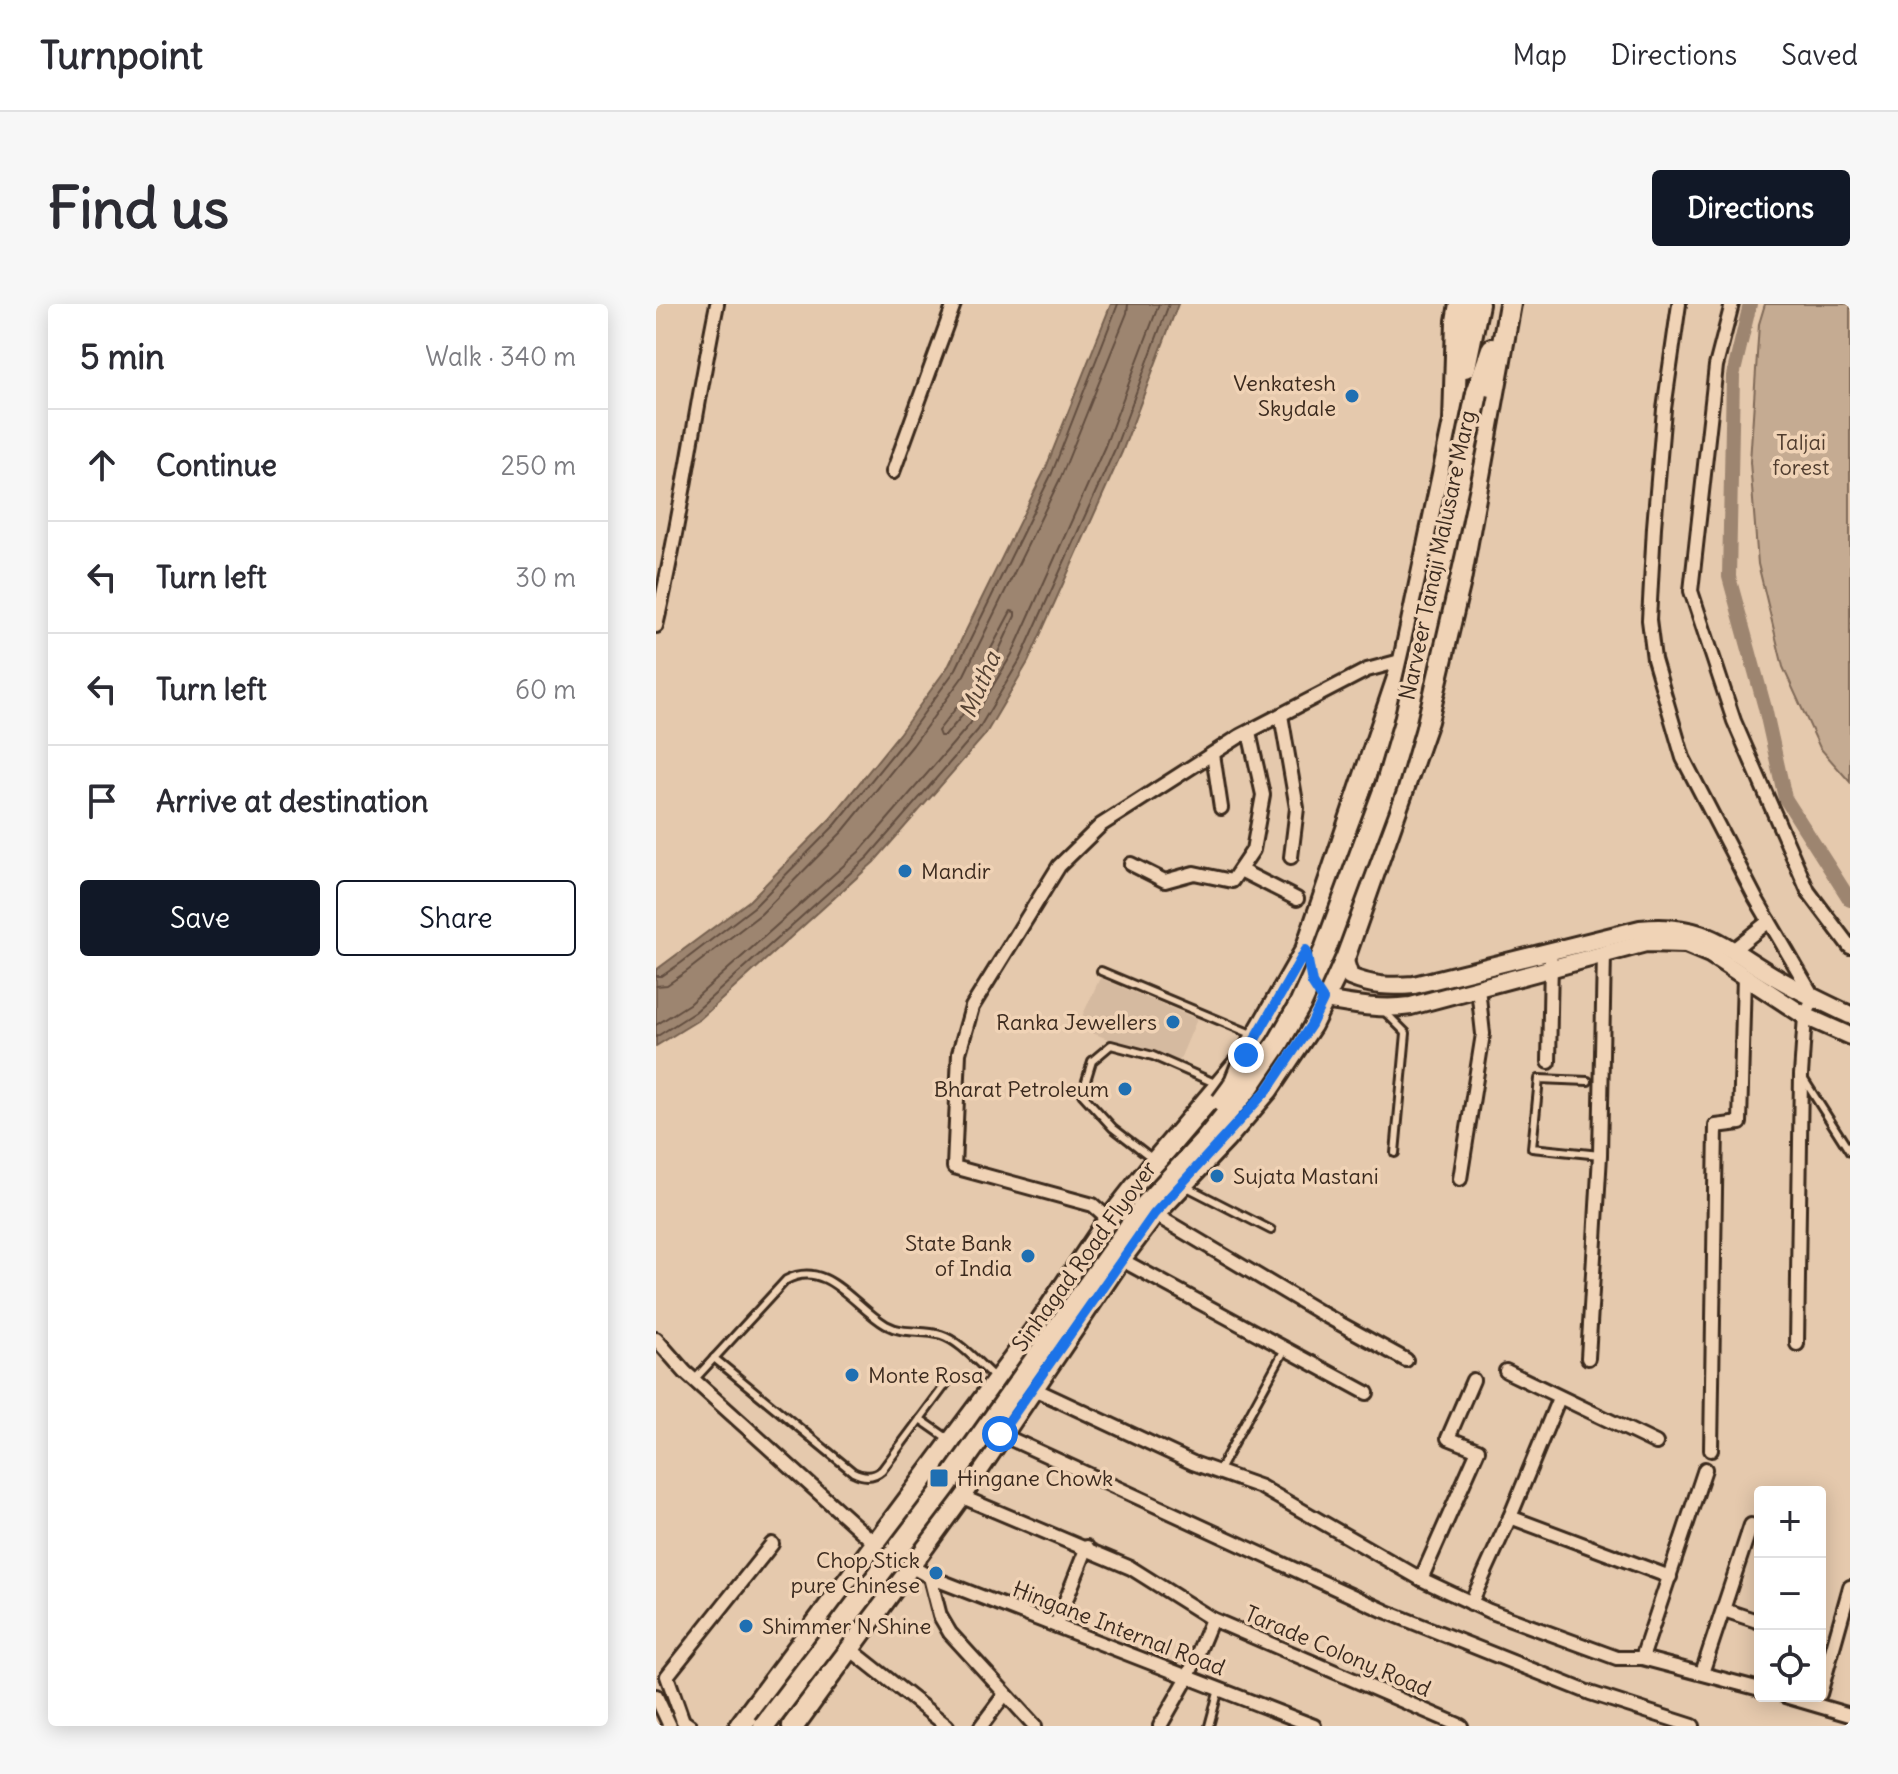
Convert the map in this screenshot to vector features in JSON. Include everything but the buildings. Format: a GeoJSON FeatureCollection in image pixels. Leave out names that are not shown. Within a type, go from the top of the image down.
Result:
{"type":"FeatureCollection","features":[{"type":"Feature","properties":{"kind":"main road","name":"Narveer Tanaji Malusare Marg"},"geometry":{"type":"LineString","coordinates":[[1454,422],[1460,304]]}},
{"type":"Feature","properties":{"kind":"main road","name":"Narveer Tanaji Malusare Marg"},"geometry":{"type":"LineString","coordinates":[[740,1726],[998,1380],[1110,1220],[1246,1055],[1306,950],[1404,660],[1478,304]]}},
{"type":"Feature","properties":{"kind":"main road","name":"Narveer Tanaji Malusare Marg"},"geometry":{"type":"LineString","coordinates":[[798,1724],[960,1496],[1120,1259],[1154,1214],[1268,1089],[1311,1025],[1344,958],[1427,721],[1460,581],[1508,312]]}},
{"type":"Feature","properties":{"kind":"main road","name":"Sinhagad Road Flyover"},"geometry":{"type":"LineString","coordinates":[[764,1726],[945,1487],[1143,1208],[1205,1141],[1246,1090],[1301,1003],[1325,950],[1387,783],[1445,547],[1477,393],[1490,351],[1508,312]]}},
{"type":"Feature","properties":{"kind":"main road","name":"Sinhagad Road Flyover"},"geometry":{"type":"LineString","coordinates":[[755,1726],[1047,1327],[1117,1226],[1233,1087],[1246,1055]]}},
{"type":"Feature","properties":{"kind":"street"},"geometry":{"type":"LineString","coordinates":[[656,626],[672,559],[717,304]]}},
{"type":"Feature","properties":{"kind":"street"},"geometry":{"type":"LineString","coordinates":[[893,472],[954,304]]}},
{"type":"Feature","properties":{"kind":"street"},"geometry":{"type":"LineString","coordinates":[[1679,304],[1664,409],[1654,527],[1649,620],[1654,659],[1683,758],[1769,921],[1814,998],[1847,1038]]}},
{"type":"Feature","properties":{"kind":"street"},"geometry":{"type":"LineString","coordinates":[[1732,304],[1716,366],[1691,591],[1734,721],[1808,891],[1850,947]]}},
{"type":"Feature","properties":{"kind":"street"},"geometry":{"type":"LineString","coordinates":[[1110,1220],[1093,1205],[954,1167],[959,1053],[972,1007],[1059,866],[1101,825],[1249,732],[1367,670],[1404,660]]}},
{"type":"Feature","properties":{"kind":"street"},"geometry":{"type":"LineString","coordinates":[[1281,715],[1297,808],[1291,857]]}},
{"type":"Feature","properties":{"kind":"street"},"geometry":{"type":"LineString","coordinates":[[1131,864],[1165,881],[1194,873],[1232,881],[1253,850],[1263,795],[1249,732]]}},
{"type":"Feature","properties":{"kind":"street"},"geometry":{"type":"LineString","coordinates":[[1213,754],[1221,808]]}},
{"type":"Feature","properties":{"kind":"street"},"geometry":{"type":"LineString","coordinates":[[1240,870],[1297,899]]}},
{"type":"Feature","properties":{"kind":"street"},"geometry":{"type":"LineString","coordinates":[[1733,950],[1769,921]]}},
{"type":"Feature","properties":{"kind":"street"},"geometry":{"type":"LineString","coordinates":[[1306,950],[1312,983],[1323,1000],[1383,1009],[1411,1006],[1478,988],[1640,929],[1668,926],[1698,931],[1814,998],[1850,1015]]}},
{"type":"Feature","properties":{"kind":"street"},"geometry":{"type":"LineString","coordinates":[[1344,958],[1350,977],[1386,987],[1604,954],[1646,943],[1686,944],[1710,954],[1805,1016],[1847,1038]]}},
{"type":"Feature","properties":{"kind":"street"},"geometry":{"type":"LineString","coordinates":[[1588,1358],[1600,1155],[1604,954]]}},
{"type":"Feature","properties":{"kind":"street"},"geometry":{"type":"LineString","coordinates":[[1549,1062],[1550,960]]}},
{"type":"Feature","properties":{"kind":"street"},"geometry":{"type":"LineString","coordinates":[[1711,1450],[1716,1126],[1740,1123],[1744,976]]}},
{"type":"Feature","properties":{"kind":"street"},"geometry":{"type":"LineString","coordinates":[[1460,1179],[1483,1034],[1478,988]]}},
{"type":"Feature","properties":{"kind":"street"},"geometry":{"type":"LineString","coordinates":[[1797,1344],[1801,1075],[1805,1016],[1814,998]]}},
{"type":"Feature","properties":{"kind":"street"},"geometry":{"type":"LineString","coordinates":[[1154,1214],[1406,1360]]}},
{"type":"Feature","properties":{"kind":"street"},"geometry":{"type":"LineString","coordinates":[[1120,1259],[1367,1393]]}},
{"type":"Feature","properties":{"kind":"street","name":"Hingane Internal Road"},"geometry":{"type":"LineString","coordinates":[[656,1339],[694,1380],[875,1545],[910,1566],[930,1577],[1314,1726]]}},
{"type":"Feature","properties":{"kind":"street"},"geometry":{"type":"LineString","coordinates":[[1506,1371],[1656,1443]]}},
{"type":"Feature","properties":{"kind":"street"},"geometry":{"type":"LineString","coordinates":[[1421,1579],[1478,1450],[1448,1438],[1473,1380]]}},
{"type":"Feature","properties":{"kind":"street"},"geometry":{"type":"LineString","coordinates":[[1032,1388],[1193,1463],[1261,1487],[1421,1579],[1471,1603],[1617,1658],[1642,1658],[1754,1687]]}},
{"type":"Feature","properties":{"kind":"street"},"geometry":{"type":"LineString","coordinates":[[1471,1603],[1559,1398]]}},
{"type":"Feature","properties":{"kind":"street"},"geometry":{"type":"LineString","coordinates":[[1000,1434],[1385,1611],[1590,1693],[1693,1726]]}},
{"type":"Feature","properties":{"kind":"street"},"geometry":{"type":"LineString","coordinates":[[1642,1658],[1705,1469]]}},
{"type":"Feature","properties":{"kind":"street"},"geometry":{"type":"LineString","coordinates":[[960,1496],[1131,1568],[1212,1619]]}},
{"type":"Feature","properties":{"kind":"street"},"geometry":{"type":"LineString","coordinates":[[1510,1517],[1670,1577]]}},
{"type":"Feature","properties":{"kind":"street"},"geometry":{"type":"LineString","coordinates":[[1702,1673],[1751,1525]]}},
{"type":"Feature","properties":{"kind":"street"},"geometry":{"type":"LineString","coordinates":[[690,1726],[683,1721],[667,1676],[772,1544]]}},
{"type":"Feature","properties":{"kind":"street"},"geometry":{"type":"LineString","coordinates":[[1056,1625],[1087,1547]]}},
{"type":"Feature","properties":{"kind":"street"},"geometry":{"type":"LineString","coordinates":[[930,1577],[940,1616],[950,1633],[1030,1724]]}},
{"type":"Feature","properties":{"kind":"street"},"geometry":{"type":"LineString","coordinates":[[1826,1674],[1850,1587]]}},
{"type":"Feature","properties":{"kind":"street"},"geometry":{"type":"LineString","coordinates":[[1724,1610],[1754,1620]]}},
{"type":"Feature","properties":{"kind":"street","name":"Tarade Colony Road"},"geometry":{"type":"LineString","coordinates":[[1160,1726],[1188,1677],[1212,1619],[1461,1726]]}},
{"type":"Feature","properties":{"kind":"street"},"geometry":{"type":"LineString","coordinates":[[850,1649],[947,1726]]}},
{"type":"Feature","properties":{"kind":"street"},"geometry":{"type":"LineString","coordinates":[[981,1726],[1005,1694]]}},
{"type":"Feature","properties":{"kind":"street"},"geometry":{"type":"LineString","coordinates":[[656,1696],[670,1726]]}},
{"type":"Feature","properties":{"kind":"street"},"geometry":{"type":"LineString","coordinates":[[1825,1702],[1850,1715]]}},
{"type":"Feature","properties":{"kind":"lane"},"geometry":{"type":"LineString","coordinates":[[1101,971],[1257,1036]]}},
{"type":"Feature","properties":{"kind":"lane"},"geometry":{"type":"LineString","coordinates":[[1383,1009],[1406,1033],[1395,1153]]}},
{"type":"Feature","properties":{"kind":"lane"},"geometry":{"type":"LineString","coordinates":[[1156,1161],[1113,1128],[1082,1094],[1092,1061],[1111,1045],[1153,1056],[1221,1086]]}},
{"type":"Feature","properties":{"kind":"lane"},"geometry":{"type":"LineString","coordinates":[[1801,1075],[1850,1152]]}},
{"type":"Feature","properties":{"kind":"lane"},"geometry":{"type":"LineString","coordinates":[[1588,1081],[1539,1079],[1532,1148],[1600,1155]]}},
{"type":"Feature","properties":{"kind":"lane"},"geometry":{"type":"LineString","coordinates":[[1181,1185],[1271,1230]]}},
{"type":"Feature","properties":{"kind":"lane"},"geometry":{"type":"LineString","coordinates":[[694,1380],[786,1280],[806,1272],[830,1280],[893,1328],[949,1338],[998,1380]]}},
{"type":"Feature","properties":{"kind":"lane"},"geometry":{"type":"LineString","coordinates":[[1218,1472],[1285,1349]]}},
{"type":"Feature","properties":{"kind":"lane"},"geometry":{"type":"LineString","coordinates":[[714,1358],[861,1476],[882,1470],[949,1380]]}},
{"type":"Feature","properties":{"kind":"lane"},"geometry":{"type":"LineString","coordinates":[[920,1419],[952,1442]]}},
{"type":"Feature","properties":{"kind":"lane"},"geometry":{"type":"LineString","coordinates":[[1209,1726],[1219,1689]]}},
{"type":"Feature","properties":{"kind":"shaded area"},"geometry":{"type":"Polygon","coordinates":[[[1100,978],[1197,1019],[1177,1066],[1077,1027],[1100,978]]]}},
{"type":"Feature","properties":{"kind":"green space","name":"Taljai forest"},"geometry":{"type":"Polygon","coordinates":[[[1765,304],[1850,304],[1850,782],[1820,748],[1783,667],[1758,564],[1750,462],[1759,324],[1765,304]]]}},
{"type":"Feature","properties":{"kind":"water","name":"Mutha"},"geometry":{"type":"Polygon","coordinates":[[[1111,304],[1178,304],[1122,452],[1028,662],[985,735],[874,862],[700,1019],[656,1046],[656,970],[749,901],[831,818],[899,734],[949,665],[1045,470],[1111,304]]]}},
{"type":"Feature","properties":{"kind":"waterway"},"geometry":{"type":"LineString","coordinates":[[1750,304],[1733,376],[1729,577],[1765,708],[1785,798],[1850,900]]}},
{"type":"Feature","properties":{"kind":"place","name":"Venkatesh Skydale"},"geometry":{"type":"Point","coordinates":[1352,396]}},
{"type":"Feature","properties":{"kind":"place","name":"Mandir"},"geometry":{"type":"Point","coordinates":[905,871]}},
{"type":"Feature","properties":{"kind":"place","name":"Ranka Jewellers"},"geometry":{"type":"Point","coordinates":[1173,1022]}},
{"type":"Feature","properties":{"kind":"place","name":"Bharat Petroleum"},"geometry":{"type":"Point","coordinates":[1125,1089]}},
{"type":"Feature","properties":{"kind":"place","name":"Sujata Mastani"},"geometry":{"type":"Point","coordinates":[1217,1176]}},
{"type":"Feature","properties":{"kind":"place","name":"State Bank of India"},"geometry":{"type":"Point","coordinates":[1028,1256]}},
{"type":"Feature","properties":{"kind":"place","name":"Monte Rosa"},"geometry":{"type":"Point","coordinates":[852,1375]}},
{"type":"Feature","properties":{"kind":"place","name":"Hingane Chowk"},"geometry":{"type":"Point","coordinates":[939,1478]}},
{"type":"Feature","properties":{"kind":"place","name":"Chop Stick pure Chinese"},"geometry":{"type":"Point","coordinates":[936,1573]}},
{"type":"Feature","properties":{"kind":"place","name":"Shimmer N Shine"},"geometry":{"type":"Point","coordinates":[746,1626]}},
{"type":"Feature","properties":{"kind":"route"},"geometry":{"type":"LineString","coordinates":[[1000,1434],[1154,1214],[1268,1089],[1311,1025],[1323,1000],[1312,983],[1306,950],[1246,1055]]}}]}
